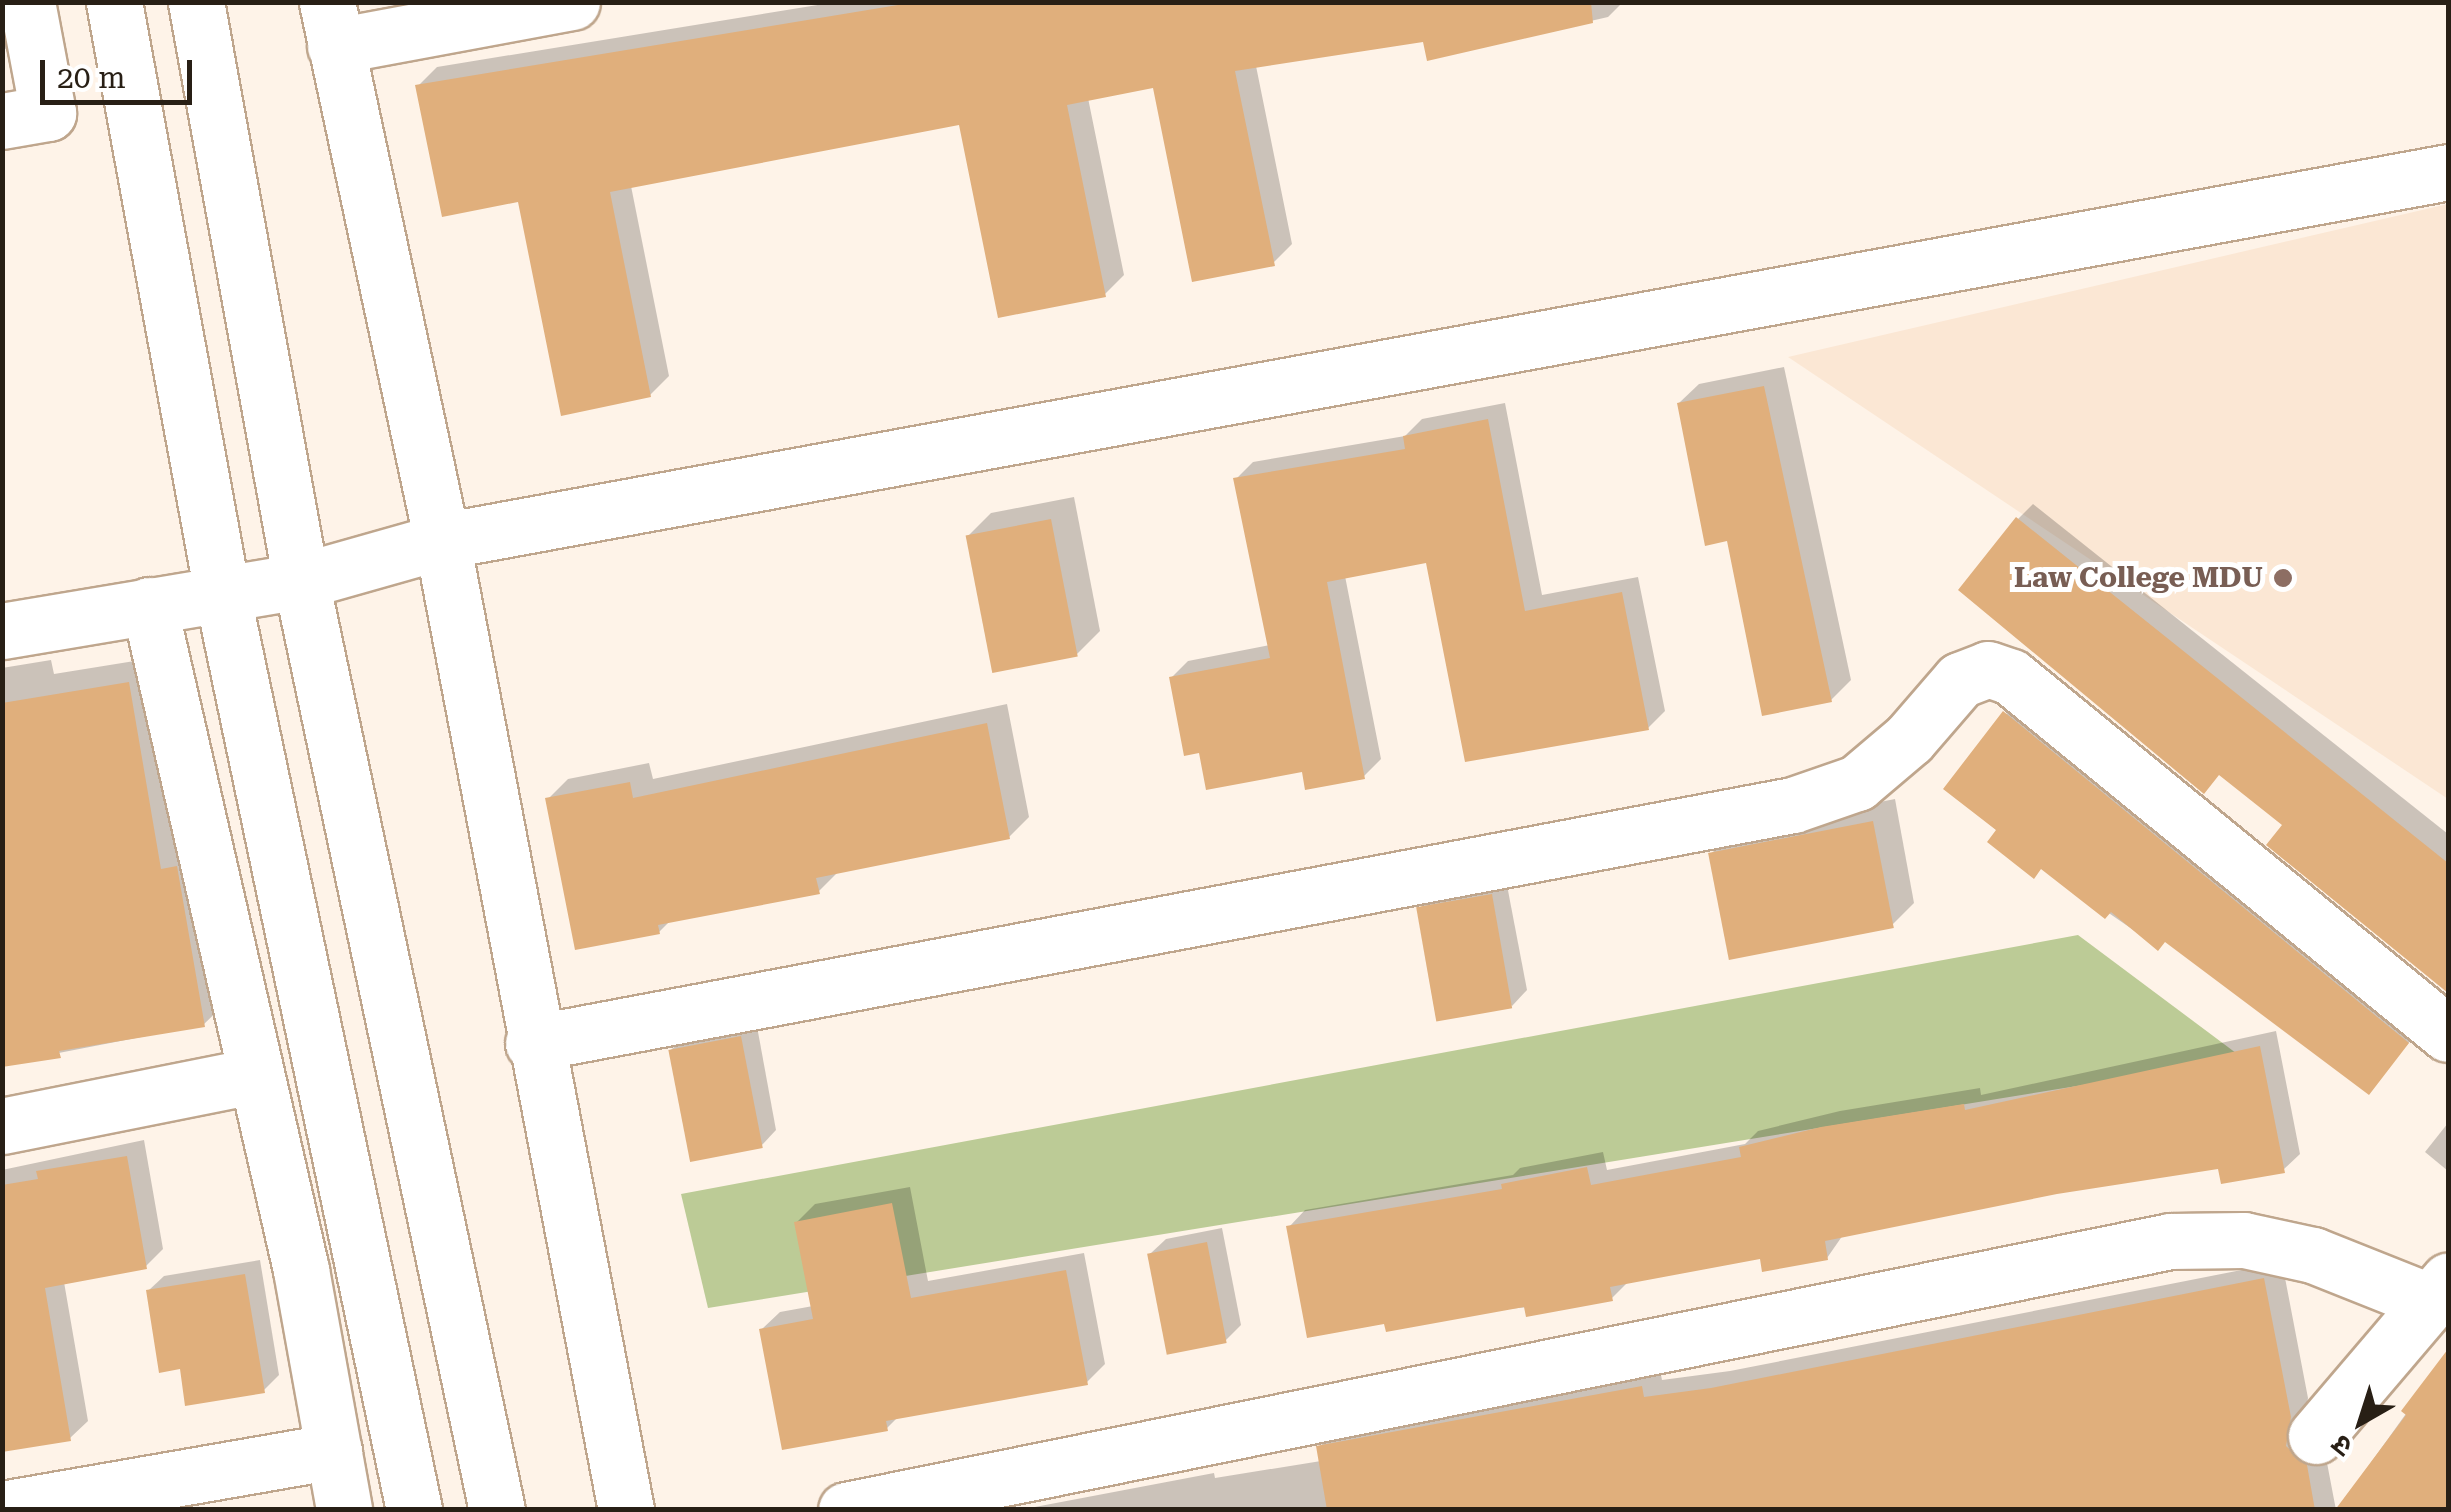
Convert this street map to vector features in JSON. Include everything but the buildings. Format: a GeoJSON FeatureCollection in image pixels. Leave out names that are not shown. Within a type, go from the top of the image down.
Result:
{"type":"FeatureCollection","features":[{"type":"Feature","properties":{"kind":"street"},"geometry":{"type":"LineString","coordinates":[[2,122],[48,113],[27,2]]}},
{"type":"Feature","properties":{"kind":"street"},"geometry":{"type":"LineString","coordinates":[[114,2],[222,593],[414,1510]]}},
{"type":"Feature","properties":{"kind":"street"},"geometry":{"type":"LineString","coordinates":[[196,2],[301,581],[497,1510]]}},
{"type":"Feature","properties":{"kind":"street"},"geometry":{"type":"LineString","coordinates":[[572,2],[331,24],[442,541],[533,1043],[626,1510]]}},
{"type":"Feature","properties":{"kind":"street"},"geometry":{"type":"LineString","coordinates":[[2,631],[301,581],[442,541],[2448,172]]}},
{"type":"Feature","properties":{"kind":"street"},"geometry":{"type":"LineString","coordinates":[[149,605],[253,1076],[302,1270],[344,1510]]}},
{"type":"Feature","properties":{"kind":"street"},"geometry":{"type":"LineString","coordinates":[[533,1043],[1792,805],[1857,782],[1960,680],[1988,669],[2011,677],[2448,1034]]}},
{"type":"Feature","properties":{"kind":"street"},"geometry":{"type":"LineString","coordinates":[[2,1126],[253,1076]]}},
{"type":"Feature","properties":{"kind":"street"},"geometry":{"type":"LineString","coordinates":[[846,1510],[2170,1241],[2244,1240],[2440,1291],[2316,1436]]}},
{"type":"Feature","properties":{"kind":"street"},"geometry":{"type":"LineString","coordinates":[[2,1509],[334,1451]]}},
{"type":"Feature","properties":{"kind":"shaded area","name":"Law College MDU"},"geometry":{"type":"Polygon","coordinates":[[[2448,204],[2448,799],[1788,357],[2448,204]]]}},
{"type":"Feature","properties":{"kind":"green space"},"geometry":{"type":"Polygon","coordinates":[[[2078,935],[2244,1059],[708,1308],[681,1194],[2078,935]]]}},
{"type":"Feature","properties":{"kind":"place","name":"Law College MDU"},"geometry":{"type":"Point","coordinates":[2283,578]}}]}
